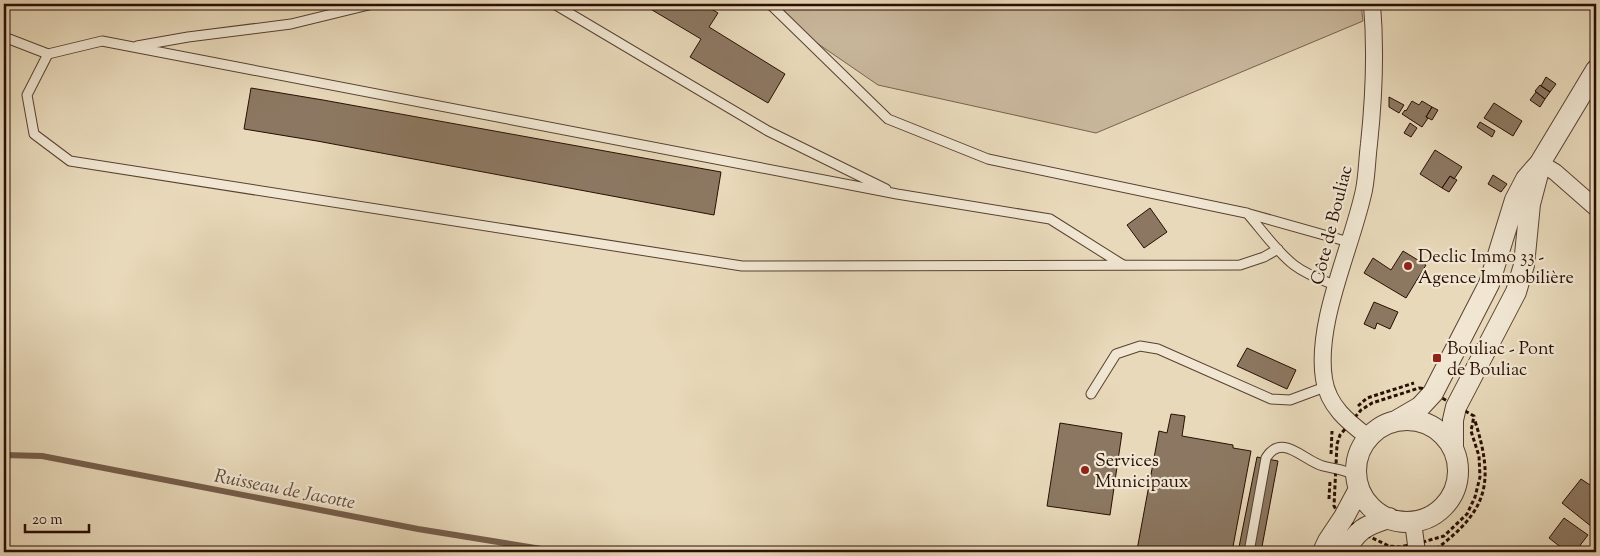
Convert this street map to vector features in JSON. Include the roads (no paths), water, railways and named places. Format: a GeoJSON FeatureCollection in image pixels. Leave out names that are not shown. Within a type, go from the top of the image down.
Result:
{"type":"FeatureCollection","features":[{"type":"Feature","properties":{"kind":"street","name":"Côte de Bouliac"},"geometry":{"type":"LineString","coordinates":[[1368,438],[1336,409],[1326,387],[1323,370],[1323,348],[1327,322],[1364,190],[1375,66],[1372,4]]}},
{"type":"Feature","properties":{"kind":"street"},"geometry":{"type":"LineString","coordinates":[[1396,421],[1413,420],[1429,425],[1443,435],[1452,449],[1457,464],[1457,480],[1452,496],[1442,508],[1429,517],[1413,522],[1396,521],[1380,514],[1368,504],[1358,483],[1357,462],[1361,449],[1368,438],[1381,427],[1396,421],[1420,407],[1433,393],[1489,284],[1520,188],[1540,163],[1596,70]]}},
{"type":"Feature","properties":{"kind":"street"},"geometry":{"type":"LineString","coordinates":[[1540,163],[1555,172],[1596,208]]}},
{"type":"Feature","properties":{"kind":"street"},"geometry":{"type":"LineString","coordinates":[[1452,449],[1453,420],[1456,407],[1516,292],[1526,249],[1530,204],[1540,163]]}},
{"type":"Feature","properties":{"kind":"street"},"geometry":{"type":"LineString","coordinates":[[1502,244],[1526,249]]}},
{"type":"Feature","properties":{"kind":"street"},"geometry":{"type":"LineString","coordinates":[[1323,552],[1358,483]]}},
{"type":"Feature","properties":{"kind":"street"},"geometry":{"type":"LineString","coordinates":[[1344,552],[1359,530],[1389,518]]}},
{"type":"Feature","properties":{"kind":"street"},"geometry":{"type":"LineString","coordinates":[[1413,522],[1423,551]]}},
{"type":"Feature","properties":{"kind":"lane"},"geometry":{"type":"LineString","coordinates":[[132,47],[188,37],[291,24],[373,4]]}},
{"type":"Feature","properties":{"kind":"lane"},"geometry":{"type":"LineString","coordinates":[[554,4],[768,131],[897,194]]}},
{"type":"Feature","properties":{"kind":"lane"},"geometry":{"type":"LineString","coordinates":[[770,4],[888,119],[988,159],[1246,213],[1349,242]]}},
{"type":"Feature","properties":{"kind":"lane"},"geometry":{"type":"LineString","coordinates":[[4,38],[48,54],[102,41],[897,194],[1050,219],[1123,265]]}},
{"type":"Feature","properties":{"kind":"lane"},"geometry":{"type":"LineString","coordinates":[[48,54],[26,95],[34,134],[70,161],[742,266],[1240,265],[1264,257],[1278,249]]}},
{"type":"Feature","properties":{"kind":"lane"},"geometry":{"type":"LineString","coordinates":[[1246,213],[1294,265],[1337,286]]}},
{"type":"Feature","properties":{"kind":"lane"},"geometry":{"type":"LineString","coordinates":[[1091,394],[1116,354],[1140,346],[1158,349],[1271,399],[1290,400],[1326,387]]}},
{"type":"Feature","properties":{"kind":"lane"},"geometry":{"type":"LineString","coordinates":[[1249,552],[1266,458],[1270,451],[1279,448],[1290,448],[1322,466],[1344,469],[1358,483]]}},
{"type":"Feature","properties":{"kind":"waterway","name":"Ruisseau de Jacotte"},"geometry":{"type":"LineString","coordinates":[[4,455],[42,456],[418,529],[560,552]]}},
{"type":"Feature","properties":{"kind":"place","name":"Declic Immo 33 - Agence Immobilière"},"geometry":{"type":"Point","coordinates":[1408,266]}},
{"type":"Feature","properties":{"kind":"place","name":"Bouliac - Pont de Bouliac"},"geometry":{"type":"Point","coordinates":[1437,358]}},
{"type":"Feature","properties":{"kind":"place","name":"Services Municipaux"},"geometry":{"type":"Point","coordinates":[1085,470]}}]}
